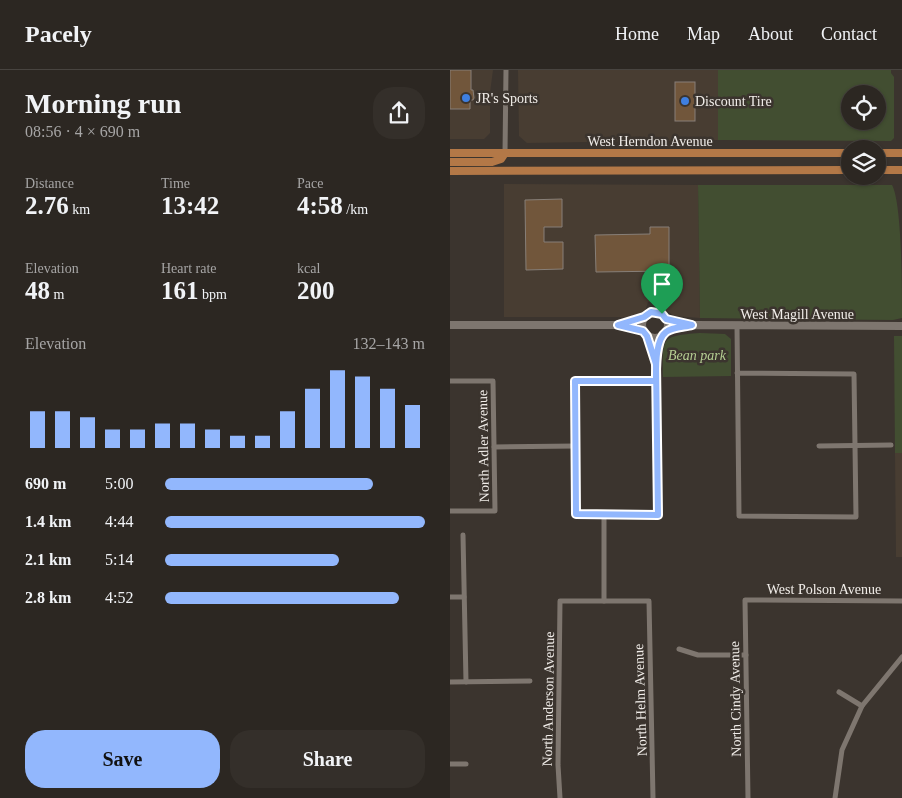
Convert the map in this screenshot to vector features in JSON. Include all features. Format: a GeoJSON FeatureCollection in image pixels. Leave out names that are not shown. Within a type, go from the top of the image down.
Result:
{"type":"FeatureCollection","features":[{"type":"Feature","properties":{"kind":"main road","name":"West Herndon Avenue"},"geometry":{"type":"LineString","coordinates":[[450,153],[841,153]]}},
{"type":"Feature","properties":{"kind":"main road"},"geometry":{"type":"LineString","coordinates":[[450,162],[492,162],[501,159],[505,153]]}},
{"type":"Feature","properties":{"kind":"main road"},"geometry":{"type":"LineString","coordinates":[[886,153],[902,153]]}},
{"type":"Feature","properties":{"kind":"main road"},"geometry":{"type":"LineString","coordinates":[[450,171],[841,170]]}},
{"type":"Feature","properties":{"kind":"main road"},"geometry":{"type":"LineString","coordinates":[[886,170],[902,170]]}},
{"type":"Feature","properties":{"kind":"street"},"geometry":{"type":"LineString","coordinates":[[505,153],[506,70]]}},
{"type":"Feature","properties":{"kind":"street"},"geometry":{"type":"LineString","coordinates":[[450,325],[618,325],[656,312],[662,314],[666,319],[668,325],[656,364],[658,515],[576,514],[575,381],[656,381]]}},
{"type":"Feature","properties":{"kind":"street"},"geometry":{"type":"LineString","coordinates":[[644,317],[642,326],[656,364]]}},
{"type":"Feature","properties":{"kind":"street","name":"West Magill Avenue"},"geometry":{"type":"LineString","coordinates":[[666,319],[692,325],[902,326]]}},
{"type":"Feature","properties":{"kind":"street"},"geometry":{"type":"LineString","coordinates":[[618,325],[656,338],[664,334]]}},
{"type":"Feature","properties":{"kind":"street","name":"West Magill Avenue"},"geometry":{"type":"LineString","coordinates":[[664,334],[692,325]]}},
{"type":"Feature","properties":{"kind":"street"},"geometry":{"type":"LineString","coordinates":[[737,326],[737,373],[739,516],[856,517],[854,374],[737,373]]}},
{"type":"Feature","properties":{"kind":"street","name":"North Adler Avenue"},"geometry":{"type":"LineString","coordinates":[[450,381],[493,381],[495,512],[450,511]]}},
{"type":"Feature","properties":{"kind":"street"},"geometry":{"type":"LineString","coordinates":[[819,446],[891,445]]}},
{"type":"Feature","properties":{"kind":"street"},"geometry":{"type":"LineString","coordinates":[[494,447],[576,446]]}},
{"type":"Feature","properties":{"kind":"street"},"geometry":{"type":"LineString","coordinates":[[604,515],[604,600]]}},
{"type":"Feature","properties":{"kind":"street"},"geometry":{"type":"LineString","coordinates":[[463,535],[466,682]]}},
{"type":"Feature","properties":{"kind":"street"},"geometry":{"type":"LineString","coordinates":[[450,597],[464,597]]}},
{"type":"Feature","properties":{"kind":"street","name":"North Anderson Avenue"},"geometry":{"type":"LineString","coordinates":[[560,798],[558,765],[560,601],[604,600]]}},
{"type":"Feature","properties":{"kind":"street","name":"North Helm Avenue"},"geometry":{"type":"LineString","coordinates":[[604,600],[649,601],[653,798]]}},
{"type":"Feature","properties":{"kind":"street","name":"West Polson Avenue"},"geometry":{"type":"LineString","coordinates":[[745,600],[902,601]]}},
{"type":"Feature","properties":{"kind":"street","name":"North Cindy Avenue"},"geometry":{"type":"LineString","coordinates":[[745,600],[748,798]]}},
{"type":"Feature","properties":{"kind":"street"},"geometry":{"type":"LineString","coordinates":[[679,650],[698,655],[746,655]]}},
{"type":"Feature","properties":{"kind":"street"},"geometry":{"type":"LineString","coordinates":[[836,798],[842,750],[862,706],[902,657]]}},
{"type":"Feature","properties":{"kind":"street"},"geometry":{"type":"LineString","coordinates":[[450,682],[530,681]]}},
{"type":"Feature","properties":{"kind":"street"},"geometry":{"type":"LineString","coordinates":[[840,692],[862,706]]}},
{"type":"Feature","properties":{"kind":"street"},"geometry":{"type":"LineString","coordinates":[[450,764],[466,764]]}},
{"type":"Feature","properties":{"kind":"shaded area"},"geometry":{"type":"Polygon","coordinates":[[[450,70],[493,70],[490,93],[490,133],[484,139],[450,139],[450,70]]]}},
{"type":"Feature","properties":{"kind":"shaded area"},"geometry":{"type":"Polygon","coordinates":[[[518,70],[718,70],[718,140],[527,143],[519,136],[518,70]]]}},
{"type":"Feature","properties":{"kind":"shaded area"},"geometry":{"type":"Polygon","coordinates":[[[504,184],[698,185],[700,318],[674,316],[666,310],[664,301],[648,302],[645,312],[636,317],[504,317],[504,184]]]}},
{"type":"Feature","properties":{"kind":"shaded area"},"geometry":{"type":"Polygon","coordinates":[[[895,453],[902,453],[902,557],[896,557],[895,453]]]}},
{"type":"Feature","properties":{"kind":"green space"},"geometry":{"type":"Polygon","coordinates":[[[718,70],[891,70],[894,77],[894,138],[891,141],[718,140],[718,70]]]}},
{"type":"Feature","properties":{"kind":"green space"},"geometry":{"type":"Polygon","coordinates":[[[698,185],[892,185],[900,228],[902,318],[893,320],[700,318],[698,185]]]}},
{"type":"Feature","properties":{"kind":"green space","name":"Bean park"},"geometry":{"type":"Polygon","coordinates":[[[700,333],[725,334],[731,339],[731,376],[663,377],[663,354],[666,342],[670,338],[677,336],[700,333]]]}},
{"type":"Feature","properties":{"kind":"green space"},"geometry":{"type":"Polygon","coordinates":[[[894,336],[902,336],[902,453],[895,453],[894,336]]]}},
{"type":"Feature","properties":{"kind":"building"},"geometry":{"type":"Polygon","coordinates":[[[450,70],[471,70],[471,90],[473,90],[474,98],[470,100],[470,109],[450,109],[450,70]]]}},
{"type":"Feature","properties":{"kind":"building","name":"Discount Tire"},"geometry":{"type":"Polygon","coordinates":[[[675,82],[695,82],[695,121],[675,121],[675,82]]]}},
{"type":"Feature","properties":{"kind":"building"},"geometry":{"type":"Polygon","coordinates":[[[562,199],[562,227],[544,227],[544,242],[563,242],[563,269],[526,270],[525,200],[562,199]]]}},
{"type":"Feature","properties":{"kind":"building"},"geometry":{"type":"Polygon","coordinates":[[[650,227],[669,227],[669,271],[596,272],[595,235],[650,234],[650,227]]]}},
{"type":"Feature","properties":{"kind":"place","name":"JR's Sports"},"geometry":{"type":"Point","coordinates":[466,98]}},
{"type":"Feature","properties":{"kind":"place","name":"Discount Tire"},"geometry":{"type":"Point","coordinates":[685,101]}},
{"type":"Feature","properties":{"kind":"route"},"geometry":{"type":"LineString","coordinates":[[662,314],[651,312],[644,317],[618,325],[643,331],[651,346],[656,364],[658,515],[576,514],[575,381],[656,381],[656,364],[657,352],[661,337],[666,331],[692,325],[666,319],[662,314]]}}]}
